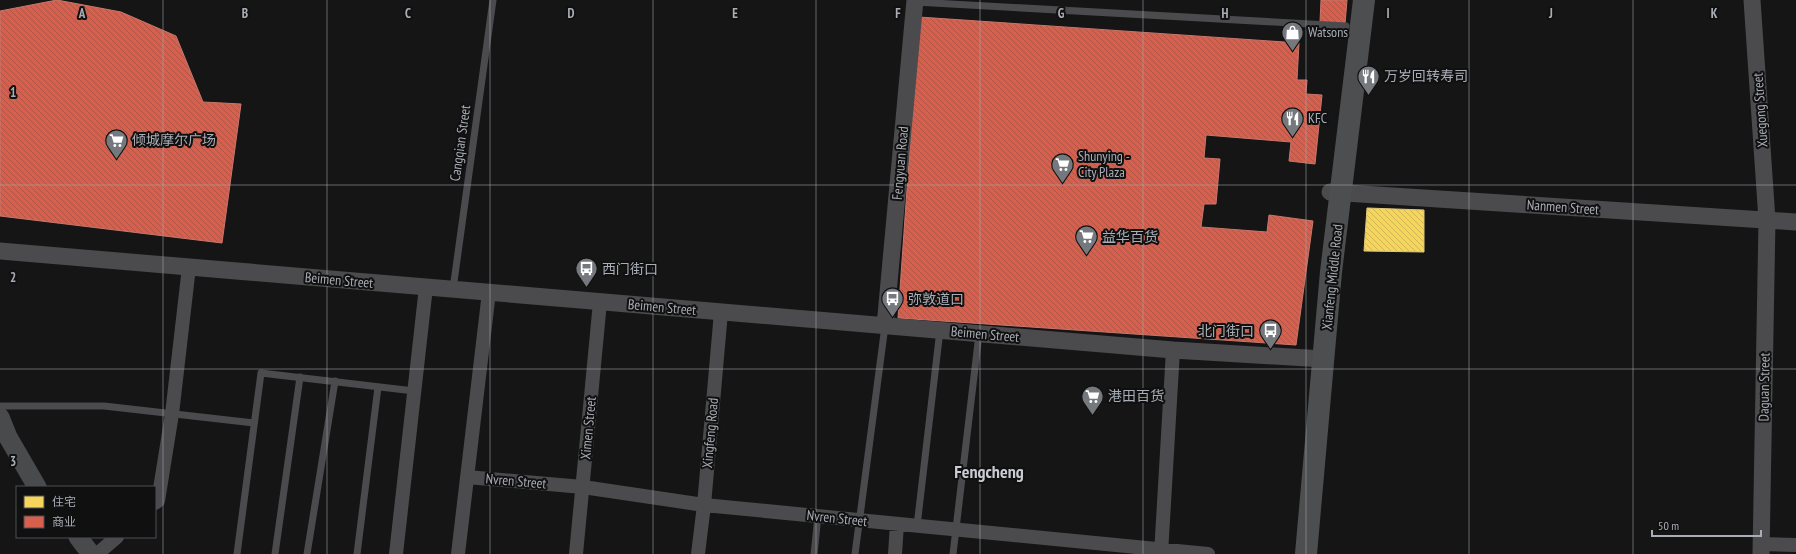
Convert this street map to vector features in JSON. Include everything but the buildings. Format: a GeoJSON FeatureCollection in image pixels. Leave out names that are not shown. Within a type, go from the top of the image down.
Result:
{"type":"FeatureCollection","features":[{"type":"Feature","properties":{"kind":"main road","name":"Xianfeng Middle Road"},"geometry":{"type":"LineString","coordinates":[[1294,554],[1318,359],[1331,272],[1346,26],[1349,0]]}},
{"type":"Feature","properties":{"kind":"main road","name":"Xianfeng Middle Road"},"geometry":{"type":"LineString","coordinates":[[1336,192],[1364,0]]}},
{"type":"Feature","properties":{"kind":"main road","name":"Xianfeng Middle Road"},"geometry":{"type":"LineString","coordinates":[[1306,554],[1318,359]]}},
{"type":"Feature","properties":{"kind":"main road"},"geometry":{"type":"LineString","coordinates":[[0,417],[8,437],[36,486]]}},
{"type":"Feature","properties":{"kind":"main road"},"geometry":{"type":"LineString","coordinates":[[0,438],[13,464],[28,486]]}},
{"type":"Feature","properties":{"kind":"main road"},"geometry":{"type":"LineString","coordinates":[[67,538],[79,554]]}},
{"type":"Feature","properties":{"kind":"main road"},"geometry":{"type":"LineString","coordinates":[[79,538],[91,554]]}},
{"type":"Feature","properties":{"kind":"street","name":"Xuegong Street"},"geometry":{"type":"LineString","coordinates":[[1752,0],[1767,220]]}},
{"type":"Feature","properties":{"kind":"street","name":"Fengyuan Road"},"geometry":{"type":"LineString","coordinates":[[885,326],[915,1]]}},
{"type":"Feature","properties":{"kind":"street","name":"Nanmen Street"},"geometry":{"type":"LineString","coordinates":[[1336,192],[1796,222]]}},
{"type":"Feature","properties":{"kind":"street","name":"Daguan Street"},"geometry":{"type":"LineString","coordinates":[[1761,549],[1767,220]]}},
{"type":"Feature","properties":{"kind":"street","name":"Beimen Street"},"geometry":{"type":"LineString","coordinates":[[0,251],[1173,350],[1318,359]]}},
{"type":"Feature","properties":{"kind":"street"},"geometry":{"type":"LineString","coordinates":[[156,502],[158,501],[172,414],[189,267]]}},
{"type":"Feature","properties":{"kind":"street"},"geometry":{"type":"LineString","coordinates":[[396,554],[426,287]]}},
{"type":"Feature","properties":{"kind":"street"},"geometry":{"type":"LineString","coordinates":[[458,554],[489,292]]}},
{"type":"Feature","properties":{"kind":"street","name":"Ximen Street"},"geometry":{"type":"LineString","coordinates":[[576,554],[600,302]]}},
{"type":"Feature","properties":{"kind":"street","name":"Xingfeng Road"},"geometry":{"type":"LineString","coordinates":[[698,554],[704,505],[721,312]]}},
{"type":"Feature","properties":{"kind":"street"},"geometry":{"type":"LineString","coordinates":[[1160,552],[1173,350]]}},
{"type":"Feature","properties":{"kind":"street","name":"Nvren Street"},"geometry":{"type":"LineString","coordinates":[[467,477],[583,487],[704,505],[1160,552],[1208,554]]}},
{"type":"Feature","properties":{"kind":"street"},"geometry":{"type":"LineString","coordinates":[[895,554],[897,524]]}},
{"type":"Feature","properties":{"kind":"street"},"geometry":{"type":"LineString","coordinates":[[97,554],[116,538]]}},
{"type":"Feature","properties":{"kind":"street"},"geometry":{"type":"LineString","coordinates":[[1761,549],[1796,544]]}},
{"type":"Feature","properties":{"kind":"lane","name":"Cangqian Street"},"geometry":{"type":"LineString","coordinates":[[453,289],[493,0]]}},
{"type":"Feature","properties":{"kind":"lane"},"geometry":{"type":"LineString","coordinates":[[915,1],[1346,26]]}},
{"type":"Feature","properties":{"kind":"lane"},"geometry":{"type":"LineString","coordinates":[[855,554],[885,326]]}},
{"type":"Feature","properties":{"kind":"lane"},"geometry":{"type":"LineString","coordinates":[[917,526],[940,330]]}},
{"type":"Feature","properties":{"kind":"lane"},"geometry":{"type":"LineString","coordinates":[[953,554],[979,334]]}},
{"type":"Feature","properties":{"kind":"lane"},"geometry":{"type":"LineString","coordinates":[[236,554],[261,373],[414,391]]}},
{"type":"Feature","properties":{"kind":"lane"},"geometry":{"type":"LineString","coordinates":[[275,554],[300,377]]}},
{"type":"Feature","properties":{"kind":"lane"},"geometry":{"type":"LineString","coordinates":[[307,554],[335,381]]}},
{"type":"Feature","properties":{"kind":"lane"},"geometry":{"type":"LineString","coordinates":[[357,554],[378,387]]}},
{"type":"Feature","properties":{"kind":"lane"},"geometry":{"type":"LineString","coordinates":[[0,406],[104,406],[254,423]]}},
{"type":"Feature","properties":{"kind":"lane"},"geometry":{"type":"LineString","coordinates":[[814,554],[818,516]]}},
{"type":"Feature","properties":{"kind":"place","name":"Watsons"},"geometry":{"type":"Point","coordinates":[1293,52]}},
{"type":"Feature","properties":{"kind":"place","name":"万岁回转寿司"},"geometry":{"type":"Point","coordinates":[1369,96]}},
{"type":"Feature","properties":{"kind":"place","name":"KFC"},"geometry":{"type":"Point","coordinates":[1292,138]}},
{"type":"Feature","properties":{"kind":"place","name":"倾城摩尔广场"},"geometry":{"type":"Point","coordinates":[117,160]}},
{"type":"Feature","properties":{"kind":"place","name":"Shunying - City Plaza"},"geometry":{"type":"Point","coordinates":[1063,184]}},
{"type":"Feature","properties":{"kind":"place","name":"益华百货"},"geometry":{"type":"Point","coordinates":[1087,256]}},
{"type":"Feature","properties":{"kind":"place","name":"西门街口"},"geometry":{"type":"Point","coordinates":[587,288]}},
{"type":"Feature","properties":{"kind":"place","name":"弥敦道口"},"geometry":{"type":"Point","coordinates":[893,318]}},
{"type":"Feature","properties":{"kind":"place","name":"北门街口"},"geometry":{"type":"Point","coordinates":[1270,350]}},
{"type":"Feature","properties":{"kind":"place","name":"港田百货"},"geometry":{"type":"Point","coordinates":[1093,416]}},
{"type":"Feature","properties":{"kind":"district","name":"Fengcheng"},"geometry":{"type":"Point","coordinates":[989,472]}}]}
